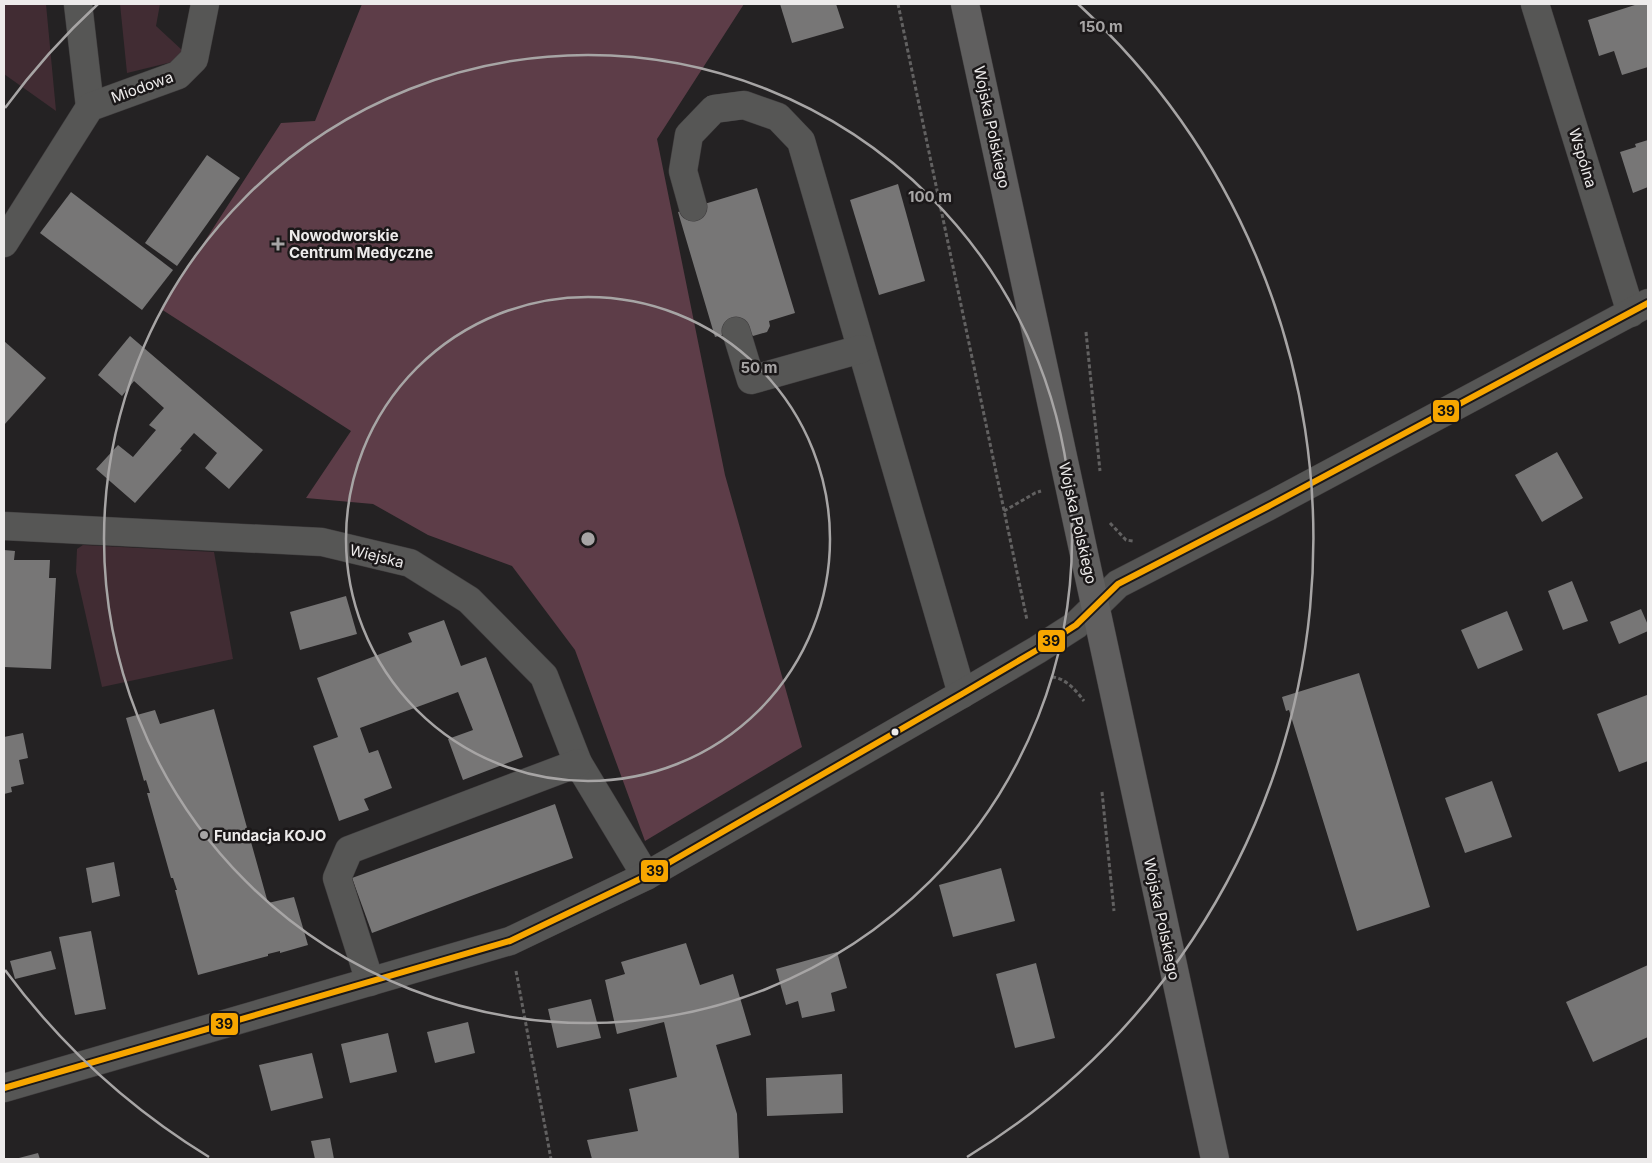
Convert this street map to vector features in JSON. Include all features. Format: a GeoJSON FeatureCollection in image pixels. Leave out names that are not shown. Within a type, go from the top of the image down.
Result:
{"type":"FeatureCollection","features":[{"type":"Feature","properties":{"kind":"main road","name":"Wojska Polskiego"},"geometry":{"type":"LineString","coordinates":[[965,4],[1215,1159]]}},
{"type":"Feature","properties":{"kind":"street","name":"Miodowa"},"geometry":{"type":"LineString","coordinates":[[78,4],[90,107],[178,75],[194,59],[205,4]]}},
{"type":"Feature","properties":{"kind":"street","name":"Wspólna"},"geometry":{"type":"LineString","coordinates":[[1535,4],[1639,308]]}},
{"type":"Feature","properties":{"kind":"street"},"geometry":{"type":"LineString","coordinates":[[693,207],[683,171],[689,134],[714,109],[744,105],[778,117],[801,141],[962,694]]}},
{"type":"Feature","properties":{"kind":"street"},"geometry":{"type":"LineString","coordinates":[[7,239],[90,107]]}},
{"type":"Feature","properties":{"kind":"street"},"geometry":{"type":"LineString","coordinates":[[4,1088],[510,941],[646,876],[1037,650],[1076,625],[1118,584],[1268,507],[1639,308]]}},
{"type":"Feature","properties":{"kind":"street"},"geometry":{"type":"LineString","coordinates":[[736,331],[751,380],[861,349]]}},
{"type":"Feature","properties":{"kind":"street","name":"Wiejska"},"geometry":{"type":"LineString","coordinates":[[4,526],[322,542],[410,563],[469,600],[544,676],[578,763],[646,876]]}},
{"type":"Feature","properties":{"kind":"street"},"geometry":{"type":"LineString","coordinates":[[370,982],[337,878],[348,850],[578,763]]}},
{"type":"Feature","properties":{"kind":"path"},"geometry":{"type":"LineString","coordinates":[[898,4],[1026,616],[1046,676],[1058,677],[1076,690],[1088,708]]}},
{"type":"Feature","properties":{"kind":"path"},"geometry":{"type":"LineString","coordinates":[[1102,786],[1114,911]]}},
{"type":"Feature","properties":{"kind":"path"},"geometry":{"type":"LineString","coordinates":[[510,941],[551,1159]]}},
{"type":"Feature","properties":{"kind":"path"},"geometry":{"type":"LineString","coordinates":[[508,976],[524,970]]}},
{"type":"Feature","properties":{"kind":"shaded area"},"geometry":{"type":"Polygon","coordinates":[[[4,4],[46,4],[56,111],[4,74],[4,4]]]}},
{"type":"Feature","properties":{"kind":"shaded area"},"geometry":{"type":"Polygon","coordinates":[[[120,4],[160,4],[156,26],[183,51],[172,62],[127,73],[120,4]]]}},
{"type":"Feature","properties":{"kind":"shaded area"},"geometry":{"type":"Polygon","coordinates":[[[362,4],[744,4],[657,139],[725,475],[802,747],[645,841],[575,650],[512,566],[428,535],[373,504],[306,498],[351,431],[161,309],[281,123],[315,121],[362,4]]]}},
{"type":"Feature","properties":{"kind":"shaded area"},"geometry":{"type":"Polygon","coordinates":[[[83,545],[214,552],[233,659],[102,687],[76,572],[77,549],[83,545]]]}},
{"type":"Feature","properties":{"kind":"building"},"geometry":{"type":"Polygon","coordinates":[[[780,4],[836,4],[844,28],[792,43],[780,4]]]}},
{"type":"Feature","properties":{"kind":"building"},"geometry":{"type":"Polygon","coordinates":[[[1638,4],[1648,4],[1648,67],[1622,75],[1614,51],[1599,56],[1588,20],[1638,4]]]}},
{"type":"Feature","properties":{"kind":"building"},"geometry":{"type":"Polygon","coordinates":[[[1648,140],[1648,187],[1633,193],[1620,152],[1636,147],[1635,144],[1648,140]]]}},
{"type":"Feature","properties":{"kind":"building"},"geometry":{"type":"Polygon","coordinates":[[[207,155],[240,178],[177,266],[145,243],[207,155]]]}},
{"type":"Feature","properties":{"kind":"building"},"geometry":{"type":"Polygon","coordinates":[[[898,184],[925,281],[879,295],[850,200],[898,184]]]}},
{"type":"Feature","properties":{"kind":"building"},"geometry":{"type":"Polygon","coordinates":[[[757,188],[795,313],[769,321],[770,326],[767,332],[753,336],[748,332],[747,328],[715,337],[678,212],[757,188]]]}},
{"type":"Feature","properties":{"kind":"building"},"geometry":{"type":"Polygon","coordinates":[[[71,192],[173,270],[142,310],[40,233],[71,192]]]}},
{"type":"Feature","properties":{"kind":"building"},"geometry":{"type":"Polygon","coordinates":[[[130,336],[263,450],[229,489],[205,468],[217,453],[194,433],[180,449],[182,450],[135,503],[96,469],[118,445],[133,457],[156,430],[149,425],[164,408],[134,381],[122,396],[98,375],[130,336]]]}},
{"type":"Feature","properties":{"kind":"building"},"geometry":{"type":"Polygon","coordinates":[[[4,341],[46,378],[4,425],[4,341]]]}},
{"type":"Feature","properties":{"kind":"building"},"geometry":{"type":"Polygon","coordinates":[[[1557,452],[1583,498],[1542,522],[1515,475],[1557,452]]]}},
{"type":"Feature","properties":{"kind":"building"},"geometry":{"type":"Polygon","coordinates":[[[4,550],[15,551],[14,560],[50,560],[49,578],[56,578],[51,669],[4,667],[4,550]]]}},
{"type":"Feature","properties":{"kind":"building"},"geometry":{"type":"Polygon","coordinates":[[[1572,581],[1588,621],[1563,630],[1548,591],[1572,581]]]}},
{"type":"Feature","properties":{"kind":"building"},"geometry":{"type":"Polygon","coordinates":[[[346,596],[357,634],[300,650],[290,612],[346,596]]]}},
{"type":"Feature","properties":{"kind":"building"},"geometry":{"type":"Polygon","coordinates":[[[1641,609],[1648,625],[1648,631],[1619,644],[1610,622],[1641,609]]]}},
{"type":"Feature","properties":{"kind":"building"},"geometry":{"type":"Polygon","coordinates":[[[1507,611],[1523,650],[1478,669],[1461,630],[1507,611]]]}},
{"type":"Feature","properties":{"kind":"building"},"geometry":{"type":"Polygon","coordinates":[[[444,620],[461,666],[486,657],[523,757],[463,780],[448,739],[473,730],[458,692],[360,728],[369,753],[378,750],[392,788],[364,799],[369,810],[339,821],[313,746],[338,737],[317,678],[412,642],[408,633],[444,620]]]}},
{"type":"Feature","properties":{"kind":"building"},"geometry":{"type":"Polygon","coordinates":[[[1359,673],[1430,907],[1357,931],[1289,710],[1286,711],[1282,697],[1359,673]]]}},
{"type":"Feature","properties":{"kind":"building"},"geometry":{"type":"Polygon","coordinates":[[[1647,695],[1648,761],[1619,772],[1597,714],[1647,695]]]}},
{"type":"Feature","properties":{"kind":"building","name":"Fundacja KOJO"},"geometry":{"type":"Polygon","coordinates":[[[214,709],[268,903],[294,897],[308,945],[280,953],[280,951],[268,954],[268,956],[198,975],[175,890],[177,890],[173,878],[171,878],[147,793],[150,793],[146,780],[144,781],[126,718],[155,710],[160,724],[214,709]]]}},
{"type":"Feature","properties":{"kind":"building"},"geometry":{"type":"Polygon","coordinates":[[[23,733],[28,758],[19,760],[24,784],[11,787],[12,792],[4,794],[4,737],[23,733]]]}},
{"type":"Feature","properties":{"kind":"building"},"geometry":{"type":"Polygon","coordinates":[[[1492,781],[1512,837],[1465,853],[1445,798],[1492,781]]]}},
{"type":"Feature","properties":{"kind":"building"},"geometry":{"type":"Polygon","coordinates":[[[555,804],[573,858],[372,933],[352,878],[555,804]]]}},
{"type":"Feature","properties":{"kind":"building"},"geometry":{"type":"Polygon","coordinates":[[[114,862],[120,896],[92,903],[86,868],[114,862]]]}},
{"type":"Feature","properties":{"kind":"building"},"geometry":{"type":"Polygon","coordinates":[[[1001,868],[1015,921],[953,937],[939,885],[1001,868]]]}},
{"type":"Feature","properties":{"kind":"building"},"geometry":{"type":"Polygon","coordinates":[[[91,931],[106,1009],[75,1015],[59,937],[91,931]]]}},
{"type":"Feature","properties":{"kind":"building"},"geometry":{"type":"Polygon","coordinates":[[[686,943],[700,985],[733,974],[751,1035],[716,1045],[737,1114],[739,1159],[592,1159],[587,1140],[638,1131],[629,1089],[677,1077],[664,1022],[617,1034],[605,980],[625,974],[621,962],[686,943]]]}},
{"type":"Feature","properties":{"kind":"building"},"geometry":{"type":"Polygon","coordinates":[[[51,951],[56,969],[15,979],[10,961],[51,951]]]}},
{"type":"Feature","properties":{"kind":"building"},"geometry":{"type":"Polygon","coordinates":[[[837,952],[847,988],[831,993],[835,1011],[802,1018],[798,1001],[786,1005],[776,969],[837,952]]]}},
{"type":"Feature","properties":{"kind":"building"},"geometry":{"type":"Polygon","coordinates":[[[1036,963],[1055,1038],[1015,1048],[996,974],[1036,963]]]}},
{"type":"Feature","properties":{"kind":"building"},"geometry":{"type":"Polygon","coordinates":[[[1648,965],[1648,1037],[1593,1062],[1566,1002],[1648,965]]]}},
{"type":"Feature","properties":{"kind":"building"},"geometry":{"type":"Polygon","coordinates":[[[591,999],[601,1038],[557,1048],[548,1009],[591,999]]]}},
{"type":"Feature","properties":{"kind":"building"},"geometry":{"type":"Polygon","coordinates":[[[468,1022],[475,1053],[435,1063],[427,1032],[468,1022]]]}},
{"type":"Feature","properties":{"kind":"building"},"geometry":{"type":"Polygon","coordinates":[[[388,1033],[397,1072],[350,1083],[341,1044],[388,1033]]]}},
{"type":"Feature","properties":{"kind":"building"},"geometry":{"type":"Polygon","coordinates":[[[312,1053],[323,1098],[271,1111],[259,1065],[312,1053]]]}},
{"type":"Feature","properties":{"kind":"building"},"geometry":{"type":"Polygon","coordinates":[[[842,1074],[843,1113],[767,1116],[766,1078],[842,1074]]]}},
{"type":"Feature","properties":{"kind":"building"},"geometry":{"type":"Polygon","coordinates":[[[330,1138],[334,1159],[315,1159],[311,1141],[330,1138]]]}},
{"type":"Feature","properties":{"kind":"building"},"geometry":{"type":"Polygon","coordinates":[[[38,1153],[40,1159],[15,1159],[38,1153]]]}},
{"type":"Feature","properties":{"kind":"transit line","name":"39"},"geometry":{"type":"LineString","coordinates":[[4,1088],[510,941],[646,876],[1037,650],[1076,625],[1118,584],[1267,507],[1648,303]]}},
{"type":"Feature","properties":{"kind":"place","name":"Nowodworskie Centrum Medyczne"},"geometry":{"type":"Point","coordinates":[278,244]}},
{"type":"Feature","properties":{"kind":"place","name":"Fundacja KOJO"},"geometry":{"type":"Point","coordinates":[204,835]}}]}
